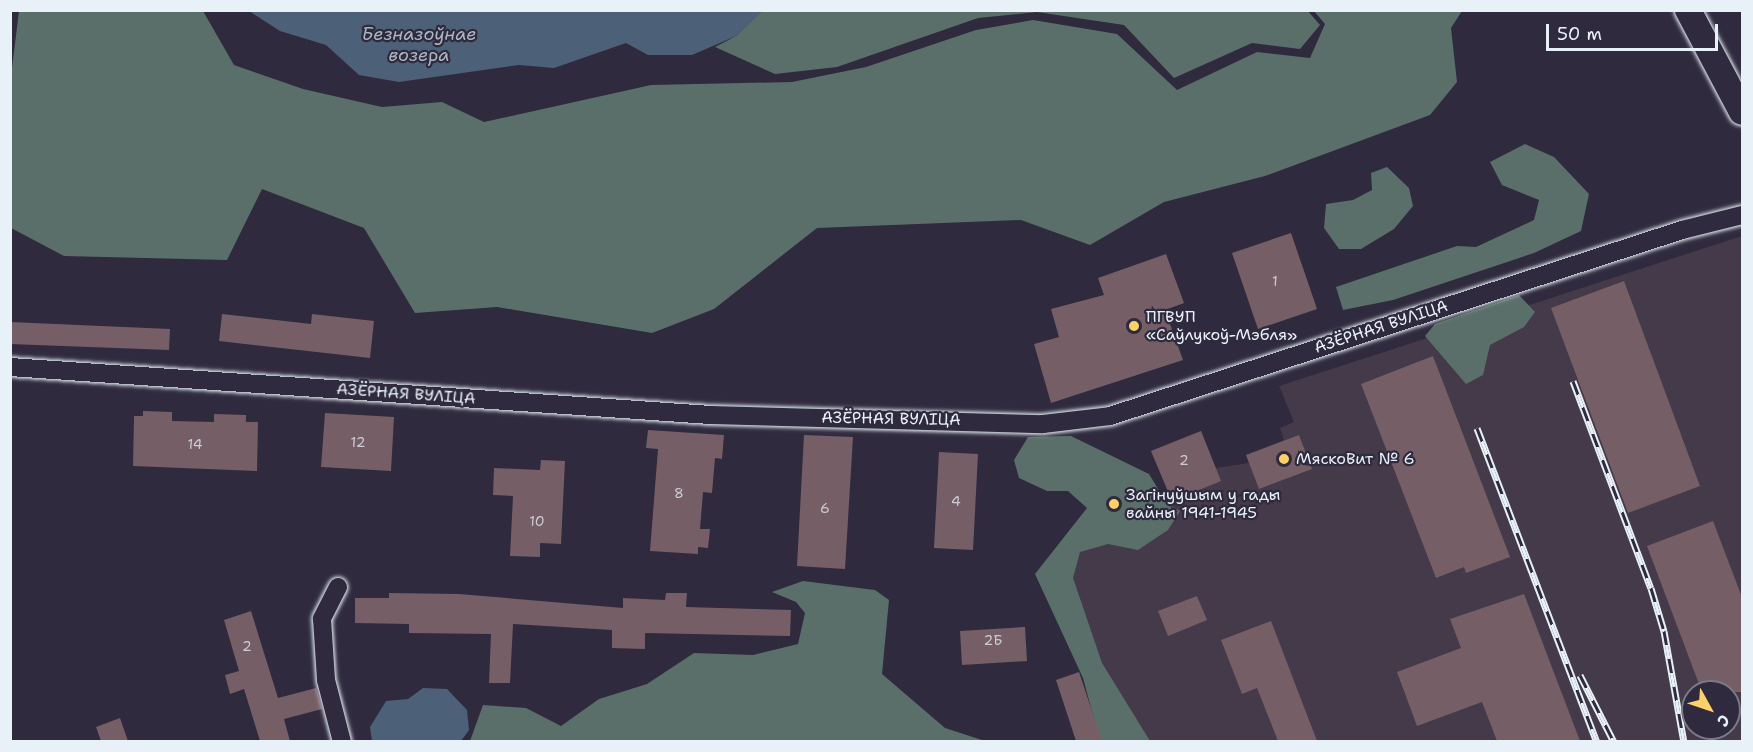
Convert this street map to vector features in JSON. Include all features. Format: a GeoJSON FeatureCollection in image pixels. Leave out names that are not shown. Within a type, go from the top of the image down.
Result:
{"type":"FeatureCollection","features":[{"type":"Feature","properties":{"kind":"main road"},"geometry":{"type":"LineString","coordinates":[[1688,10],[1743,112]]}},
{"type":"Feature","properties":{"kind":"street","name":"АЗЁРНАЯ ВУЛІЦА"},"geometry":{"type":"LineString","coordinates":[[10,367],[711,416],[1043,423],[1110,416],[1671,234],[1743,215]]}},
{"type":"Feature","properties":{"kind":"street"},"geometry":{"type":"LineString","coordinates":[[338,587],[322,619],[326,680],[342,741]]}},
{"type":"Feature","properties":{"kind":"shaded area"},"geometry":{"type":"Polygon","coordinates":[[[1742,236],[1742,741],[1109,741],[1063,558],[1172,501],[1151,451],[1201,431],[1216,468],[1249,463],[1246,455],[1284,440],[1280,428],[1294,422],[1279,386],[1742,236]]]}},
{"type":"Feature","properties":{"kind":"green space"},"geometry":{"type":"Polygon","coordinates":[[[763,10],[1307,10],[1320,25],[1300,49],[1252,43],[1174,78],[1124,25],[1037,12],[978,18],[837,67],[775,74],[715,47],[736,36],[763,10]]]}},
{"type":"Feature","properties":{"kind":"green space"},"geometry":{"type":"Polygon","coordinates":[[[19,11],[203,11],[234,65],[303,89],[382,107],[442,102],[484,122],[651,85],[792,82],[866,67],[976,30],[1033,20],[1117,34],[1177,90],[1257,52],[1310,58],[1325,24],[1314,11],[1462,11],[1451,28],[1457,82],[1430,115],[1265,176],[1164,202],[1090,245],[1021,220],[817,228],[714,309],[652,333],[497,307],[415,313],[364,228],[262,189],[227,260],[64,256],[11,228],[10,84],[19,11]]]}},
{"type":"Feature","properties":{"kind":"green space"},"geometry":{"type":"Polygon","coordinates":[[[1525,144],[1554,157],[1589,194],[1581,231],[1534,253],[1393,300],[1343,310],[1336,287],[1457,246],[1476,247],[1534,220],[1539,200],[1502,185],[1490,162],[1525,144]]]}},
{"type":"Feature","properties":{"kind":"green space"},"geometry":{"type":"Polygon","coordinates":[[[1387,167],[1409,188],[1413,206],[1394,229],[1361,249],[1339,249],[1324,228],[1326,204],[1353,200],[1372,190],[1371,173],[1387,167]]]}},
{"type":"Feature","properties":{"kind":"green space"},"geometry":{"type":"Polygon","coordinates":[[[1519,295],[1535,312],[1524,327],[1490,345],[1483,375],[1466,384],[1425,336],[1435,324],[1519,295]]]}},
{"type":"Feature","properties":{"kind":"green space"},"geometry":{"type":"Polygon","coordinates":[[[1071,436],[1149,474],[1167,504],[1180,511],[1168,530],[1138,550],[1108,544],[1080,552],[1073,578],[1102,663],[1150,741],[1100,741],[1083,678],[1035,574],[1087,508],[1068,491],[1047,491],[1019,478],[1014,460],[1028,437],[1071,436]]]}},
{"type":"Feature","properties":{"kind":"green space"},"geometry":{"type":"Polygon","coordinates":[[[803,581],[875,590],[889,600],[882,674],[945,728],[985,741],[470,741],[483,705],[526,708],[561,726],[599,699],[647,684],[694,653],[753,655],[798,644],[805,613],[796,602],[772,592],[803,581]]]}},
{"type":"Feature","properties":{"kind":"water","name":"Безназоўнае возера"},"geometry":{"type":"Polygon","coordinates":[[[249,11],[763,11],[736,36],[692,55],[648,55],[626,43],[554,68],[519,65],[399,82],[359,75],[326,45],[280,31],[249,11]]]}},
{"type":"Feature","properties":{"kind":"water"},"geometry":{"type":"Polygon","coordinates":[[[423,688],[447,689],[467,710],[469,730],[461,741],[372,741],[370,727],[386,701],[408,699],[423,688]]]}},
{"type":"Feature","properties":{"kind":"building"},"geometry":{"type":"Polygon","coordinates":[[[1291,233],[1317,309],[1258,329],[1232,253],[1291,233]]]}},
{"type":"Feature","properties":{"kind":"building"},"geometry":{"type":"Polygon","coordinates":[[[1166,254],[1184,303],[1165,310],[1183,360],[1051,403],[1034,344],[1059,337],[1051,309],[1104,295],[1098,278],[1166,254]]]}},
{"type":"Feature","properties":{"kind":"building"},"geometry":{"type":"Polygon","coordinates":[[[1624,281],[1700,486],[1628,513],[1551,308],[1624,281]]]}},
{"type":"Feature","properties":{"kind":"building"},"geometry":{"type":"Polygon","coordinates":[[[222,314],[311,324],[312,314],[374,321],[370,358],[219,341],[222,314]]]}},
{"type":"Feature","properties":{"kind":"building"},"geometry":{"type":"Polygon","coordinates":[[[10,322],[170,329],[169,350],[10,344],[10,322]]]}},
{"type":"Feature","properties":{"kind":"building"},"geometry":{"type":"Polygon","coordinates":[[[1433,356],[1510,557],[1466,573],[1464,567],[1436,578],[1361,384],[1433,356]]]}},
{"type":"Feature","properties":{"kind":"building"},"geometry":{"type":"Polygon","coordinates":[[[143,411],[172,412],[172,421],[214,422],[214,414],[246,415],[246,422],[258,422],[257,471],[133,466],[134,416],[143,416],[143,411]]]}},
{"type":"Feature","properties":{"kind":"building"},"geometry":{"type":"Polygon","coordinates":[[[325,413],[394,417],[391,471],[321,467],[325,413]]]}},
{"type":"Feature","properties":{"kind":"building"},"geometry":{"type":"Polygon","coordinates":[[[648,430],[724,435],[722,459],[715,458],[712,493],[703,492],[700,529],[710,529],[708,548],[698,547],[698,554],[650,551],[658,449],[646,448],[648,430]]]}},
{"type":"Feature","properties":{"kind":"building"},"geometry":{"type":"Polygon","coordinates":[[[1201,431],[1221,481],[1172,501],[1151,451],[1201,431]]]}},
{"type":"Feature","properties":{"kind":"building"},"geometry":{"type":"Polygon","coordinates":[[[804,435],[853,437],[845,569],[797,566],[804,435]]]}},
{"type":"Feature","properties":{"kind":"building","name":"МяскоВит № 6"},"geometry":{"type":"Polygon","coordinates":[[[1299,435],[1312,469],[1259,489],[1246,455],[1299,435]]]}},
{"type":"Feature","properties":{"kind":"building"},"geometry":{"type":"Polygon","coordinates":[[[939,452],[978,454],[973,550],[934,548],[939,452]]]}},
{"type":"Feature","properties":{"kind":"building"},"geometry":{"type":"Polygon","coordinates":[[[541,460],[565,461],[561,544],[540,543],[540,557],[510,556],[513,496],[493,495],[494,468],[540,470],[541,460]]]}},
{"type":"Feature","properties":{"kind":"building"},"geometry":{"type":"Polygon","coordinates":[[[1713,521],[1743,600],[1743,692],[1741,692],[1741,680],[1697,680],[1647,546],[1713,521]]]}},
{"type":"Feature","properties":{"kind":"building"},"geometry":{"type":"Polygon","coordinates":[[[389,593],[459,594],[623,608],[623,598],[665,600],[666,593],[687,593],[686,607],[791,610],[790,636],[645,633],[645,649],[612,648],[612,630],[513,624],[510,683],[489,683],[491,634],[409,633],[409,624],[355,623],[355,598],[389,598],[389,593]]]}},
{"type":"Feature","properties":{"kind":"building"},"geometry":{"type":"Polygon","coordinates":[[[1524,594],[1580,741],[1497,741],[1482,702],[1417,726],[1397,672],[1461,648],[1450,619],[1524,594]]]}},
{"type":"Feature","properties":{"kind":"building"},"geometry":{"type":"Polygon","coordinates":[[[1197,596],[1207,620],[1168,636],[1158,611],[1197,596]]]}},
{"type":"Feature","properties":{"kind":"building"},"geometry":{"type":"Polygon","coordinates":[[[251,611],[278,698],[316,688],[322,709],[284,719],[290,741],[260,741],[244,689],[230,694],[225,675],[239,671],[224,620],[251,611]]]}},
{"type":"Feature","properties":{"kind":"building"},"geometry":{"type":"Polygon","coordinates":[[[1271,621],[1317,741],[1278,741],[1257,688],[1242,694],[1221,640],[1271,621]]]}},
{"type":"Feature","properties":{"kind":"building"},"geometry":{"type":"Polygon","coordinates":[[[1025,627],[1027,661],[962,665],[960,631],[1025,627]]]}},
{"type":"Feature","properties":{"kind":"building"},"geometry":{"type":"Polygon","coordinates":[[[1079,672],[1102,741],[1076,741],[1056,680],[1079,672]]]}},
{"type":"Feature","properties":{"kind":"building"},"geometry":{"type":"Polygon","coordinates":[[[120,718],[128,741],[101,741],[96,727],[120,718]]]}},
{"type":"Feature","properties":{"kind":"railway"},"geometry":{"type":"LineString","coordinates":[[1573,381],[1651,588],[1664,631],[1684,742]]}},
{"type":"Feature","properties":{"kind":"railway"},"geometry":{"type":"LineString","coordinates":[[1477,428],[1597,742]]}},
{"type":"Feature","properties":{"kind":"railway"},"geometry":{"type":"LineString","coordinates":[[1580,675],[1614,742]]}},
{"type":"Feature","properties":{"kind":"place","name":"ПГВУП «Саўлукоў-Мэбля»"},"geometry":{"type":"Point","coordinates":[1134,326]}},
{"type":"Feature","properties":{"kind":"place","name":"МяскоВит № 6"},"geometry":{"type":"Point","coordinates":[1284,459]}},
{"type":"Feature","properties":{"kind":"place","name":"Загінуўшым у гады вайны 1941-1945"},"geometry":{"type":"Point","coordinates":[1114,504]}}]}
